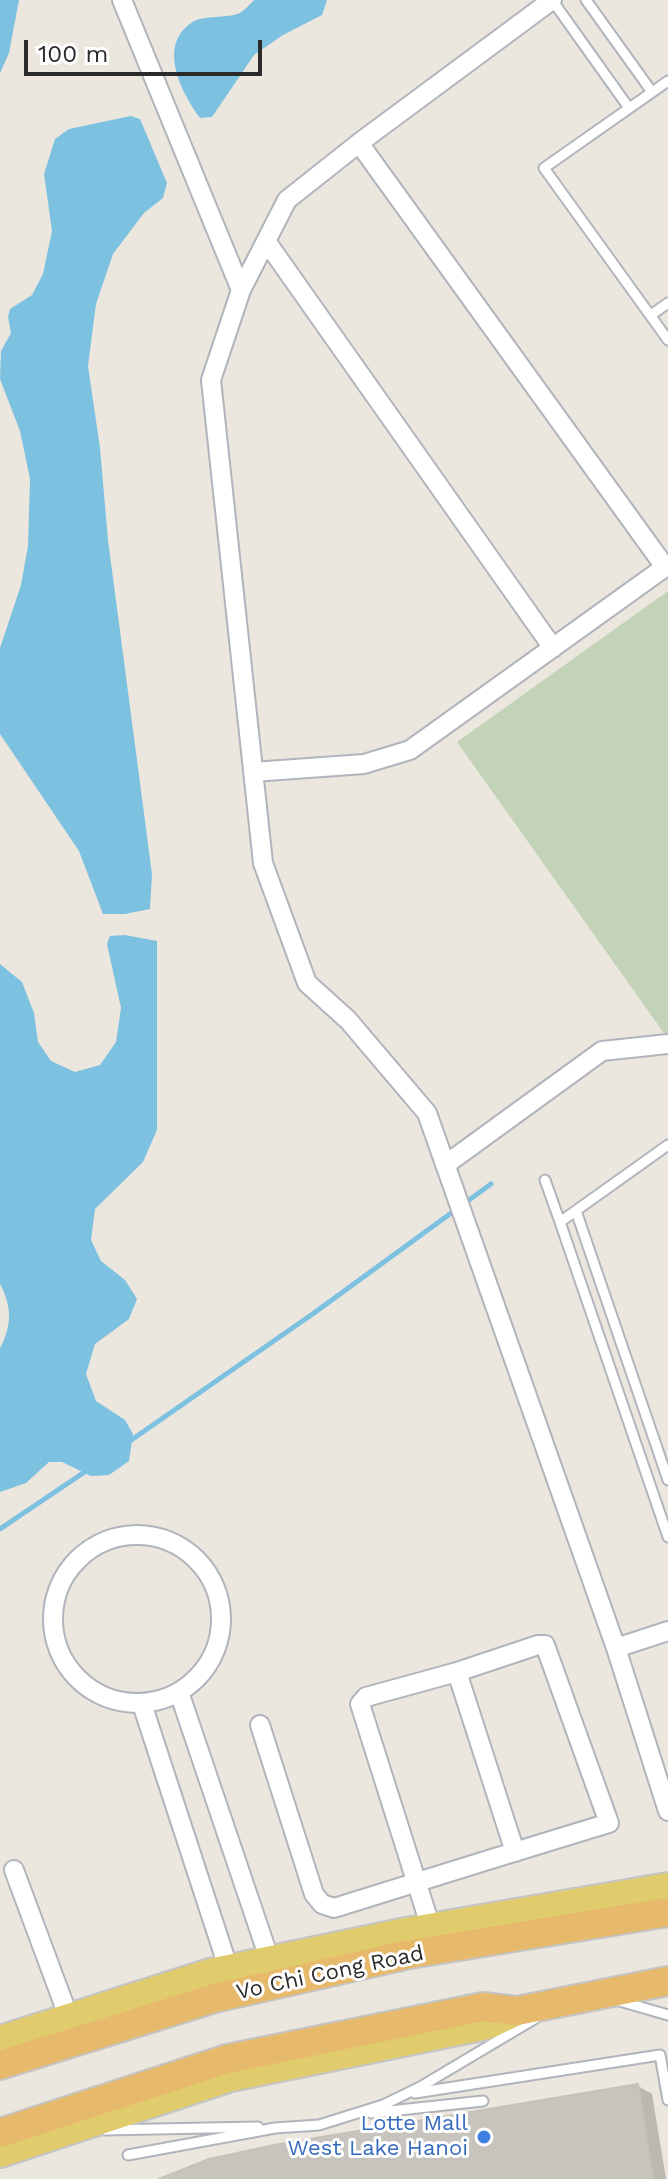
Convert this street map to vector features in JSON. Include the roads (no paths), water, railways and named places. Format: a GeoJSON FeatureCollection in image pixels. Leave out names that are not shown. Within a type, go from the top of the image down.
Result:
{"type":"FeatureCollection","features":[{"type":"Feature","properties":{"kind":"highway","name":"Vo Chi Cong Road"},"geometry":{"type":"LineString","coordinates":[[0,2065],[215,1998],[410,1954],[668,1912]]}},
{"type":"Feature","properties":{"kind":"highway"},"geometry":{"type":"LineString","coordinates":[[0,2133],[227,2059],[483,2007],[517,2011],[668,1981]]}},
{"type":"Feature","properties":{"kind":"main road","name":"Vo Chi Cong Road"},"geometry":{"type":"LineString","coordinates":[[0,2040],[229,1970],[431,1928],[668,1887]]}},
{"type":"Feature","properties":{"kind":"main road"},"geometry":{"type":"LineString","coordinates":[[0,2153],[231,2077],[487,2025],[517,2011]]}},
{"type":"Feature","properties":{"kind":"street"},"geometry":{"type":"LineString","coordinates":[[122,0],[241,290]]}},
{"type":"Feature","properties":{"kind":"street"},"geometry":{"type":"LineString","coordinates":[[552,0],[287,200],[241,290],[211,380],[263,863],[307,983],[348,1020],[427,1113],[616,1648],[668,1811]]}},
{"type":"Feature","properties":{"kind":"street"},"geometry":{"type":"LineString","coordinates":[[253,772],[364,764],[410,750],[666,566],[359,143]]}},
{"type":"Feature","properties":{"kind":"street"},"geometry":{"type":"LineString","coordinates":[[266,241],[553,648]]}},
{"type":"Feature","properties":{"kind":"street"},"geometry":{"type":"LineString","coordinates":[[445,1165],[602,1051],[668,1044]]}},
{"type":"Feature","properties":{"kind":"street"},"geometry":{"type":"LineString","coordinates":[[143,1534],[172,1542],[196,1558],[213,1582],[221,1610],[220,1639],[209,1665],[189,1687],[179,1692],[163,1700],[142,1704],[110,1700],[86,1688],[67,1669],[56,1644],[52,1618],[56,1591],[69,1568],[88,1549],[114,1537],[143,1534]]}},
{"type":"Feature","properties":{"kind":"street"},"geometry":{"type":"LineString","coordinates":[[616,1648],[668,1631]]}},
{"type":"Feature","properties":{"kind":"street"},"geometry":{"type":"LineString","coordinates":[[260,1725],[314,1894],[322,1904],[334,1908],[418,1882],[515,1852],[609,1823],[545,1645],[366,1697],[360,1704],[418,1882],[431,1928]]}},
{"type":"Feature","properties":{"kind":"street"},"geometry":{"type":"LineString","coordinates":[[457,1672],[515,1852]]}},
{"type":"Feature","properties":{"kind":"street"},"geometry":{"type":"LineString","coordinates":[[179,1692],[270,1961]]}},
{"type":"Feature","properties":{"kind":"street"},"geometry":{"type":"LineString","coordinates":[[142,1704],[229,1970]]}},
{"type":"Feature","properties":{"kind":"street"},"geometry":{"type":"LineString","coordinates":[[14,1870],[69,2018]]}},
{"type":"Feature","properties":{"kind":"lane"},"geometry":{"type":"LineString","coordinates":[[552,0],[629,108]]}},
{"type":"Feature","properties":{"kind":"lane"},"geometry":{"type":"LineString","coordinates":[[586,0],[652,92]]}},
{"type":"Feature","properties":{"kind":"lane"},"geometry":{"type":"LineString","coordinates":[[668,81],[544,168],[668,340]]}},
{"type":"Feature","properties":{"kind":"lane"},"geometry":{"type":"LineString","coordinates":[[651,315],[668,303]]}},
{"type":"Feature","properties":{"kind":"lane"},"geometry":{"type":"LineString","coordinates":[[560,1222],[668,1145]]}},
{"type":"Feature","properties":{"kind":"lane"},"geometry":{"type":"LineString","coordinates":[[545,1180],[668,1537]]}},
{"type":"Feature","properties":{"kind":"lane"},"geometry":{"type":"LineString","coordinates":[[576,1211],[668,1480]]}},
{"type":"Feature","properties":{"kind":"lane"},"geometry":{"type":"LineString","coordinates":[[612,1375],[630,1369]]}},
{"type":"Feature","properties":{"kind":"lane"},"geometry":{"type":"LineString","coordinates":[[598,1995],[668,2015]]}},
{"type":"Feature","properties":{"kind":"lane"},"geometry":{"type":"LineString","coordinates":[[65,2130],[319,2125],[403,2095],[565,2001]]}},
{"type":"Feature","properties":{"kind":"lane"},"geometry":{"type":"LineString","coordinates":[[403,2095],[660,2055],[668,2100]]}},
{"type":"Feature","properties":{"kind":"lane"},"geometry":{"type":"LineString","coordinates":[[352,2115],[483,2101]]}},
{"type":"Feature","properties":{"kind":"lane"},"geometry":{"type":"LineString","coordinates":[[128,2155],[275,2128]]}},
{"type":"Feature","properties":{"kind":"water"},"geometry":{"type":"Polygon","coordinates":[[[0,0],[19,0],[9,53],[0,73],[0,0]]]}},
{"type":"Feature","properties":{"kind":"water"},"geometry":{"type":"Polygon","coordinates":[[[254,0],[327,0],[322,15],[283,35],[254,55],[212,117],[200,118],[186,96],[176,70],[174,57],[181,33],[202,18],[240,13],[254,0]]]}},
{"type":"Feature","properties":{"kind":"water"},"geometry":{"type":"Polygon","coordinates":[[[131,116],[140,119],[167,183],[163,198],[144,213],[113,254],[96,304],[88,366],[152,874],[150,909],[103,914],[79,851],[0,734],[0,648],[21,585],[28,546],[30,479],[20,431],[0,379],[1,351],[11,333],[10,309],[32,295],[43,274],[52,231],[44,174],[55,139],[69,129],[131,116]]]}},
{"type":"Feature","properties":{"kind":"water"},"geometry":{"type":"Polygon","coordinates":[[[125,935],[157,941],[157,1130],[143,1162],[95,1209],[91,1240],[101,1261],[125,1280],[137,1299],[129,1319],[95,1344],[86,1374],[96,1401],[125,1420],[133,1434],[129,1461],[109,1475],[91,1476],[62,1462],[49,1462],[26,1483],[0,1492],[0,1348],[7,1332],[9,1316],[7,1300],[0,1284],[0,964],[22,982],[34,1013],[38,1042],[51,1061],[75,1072],[100,1065],[116,1042],[121,1008],[107,944],[110,936],[125,935]]]}},
{"type":"Feature","properties":{"kind":"waterway"},"geometry":{"type":"LineString","coordinates":[[127,1443],[314,1313],[491,1184]]}},
{"type":"Feature","properties":{"kind":"waterway"},"geometry":{"type":"LineString","coordinates":[[0,1529],[89,1469]]}},
{"type":"Feature","properties":{"kind":"place","name":"Lotte Mall West Lake Hanoi"},"geometry":{"type":"Point","coordinates":[484,2137]}}]}
